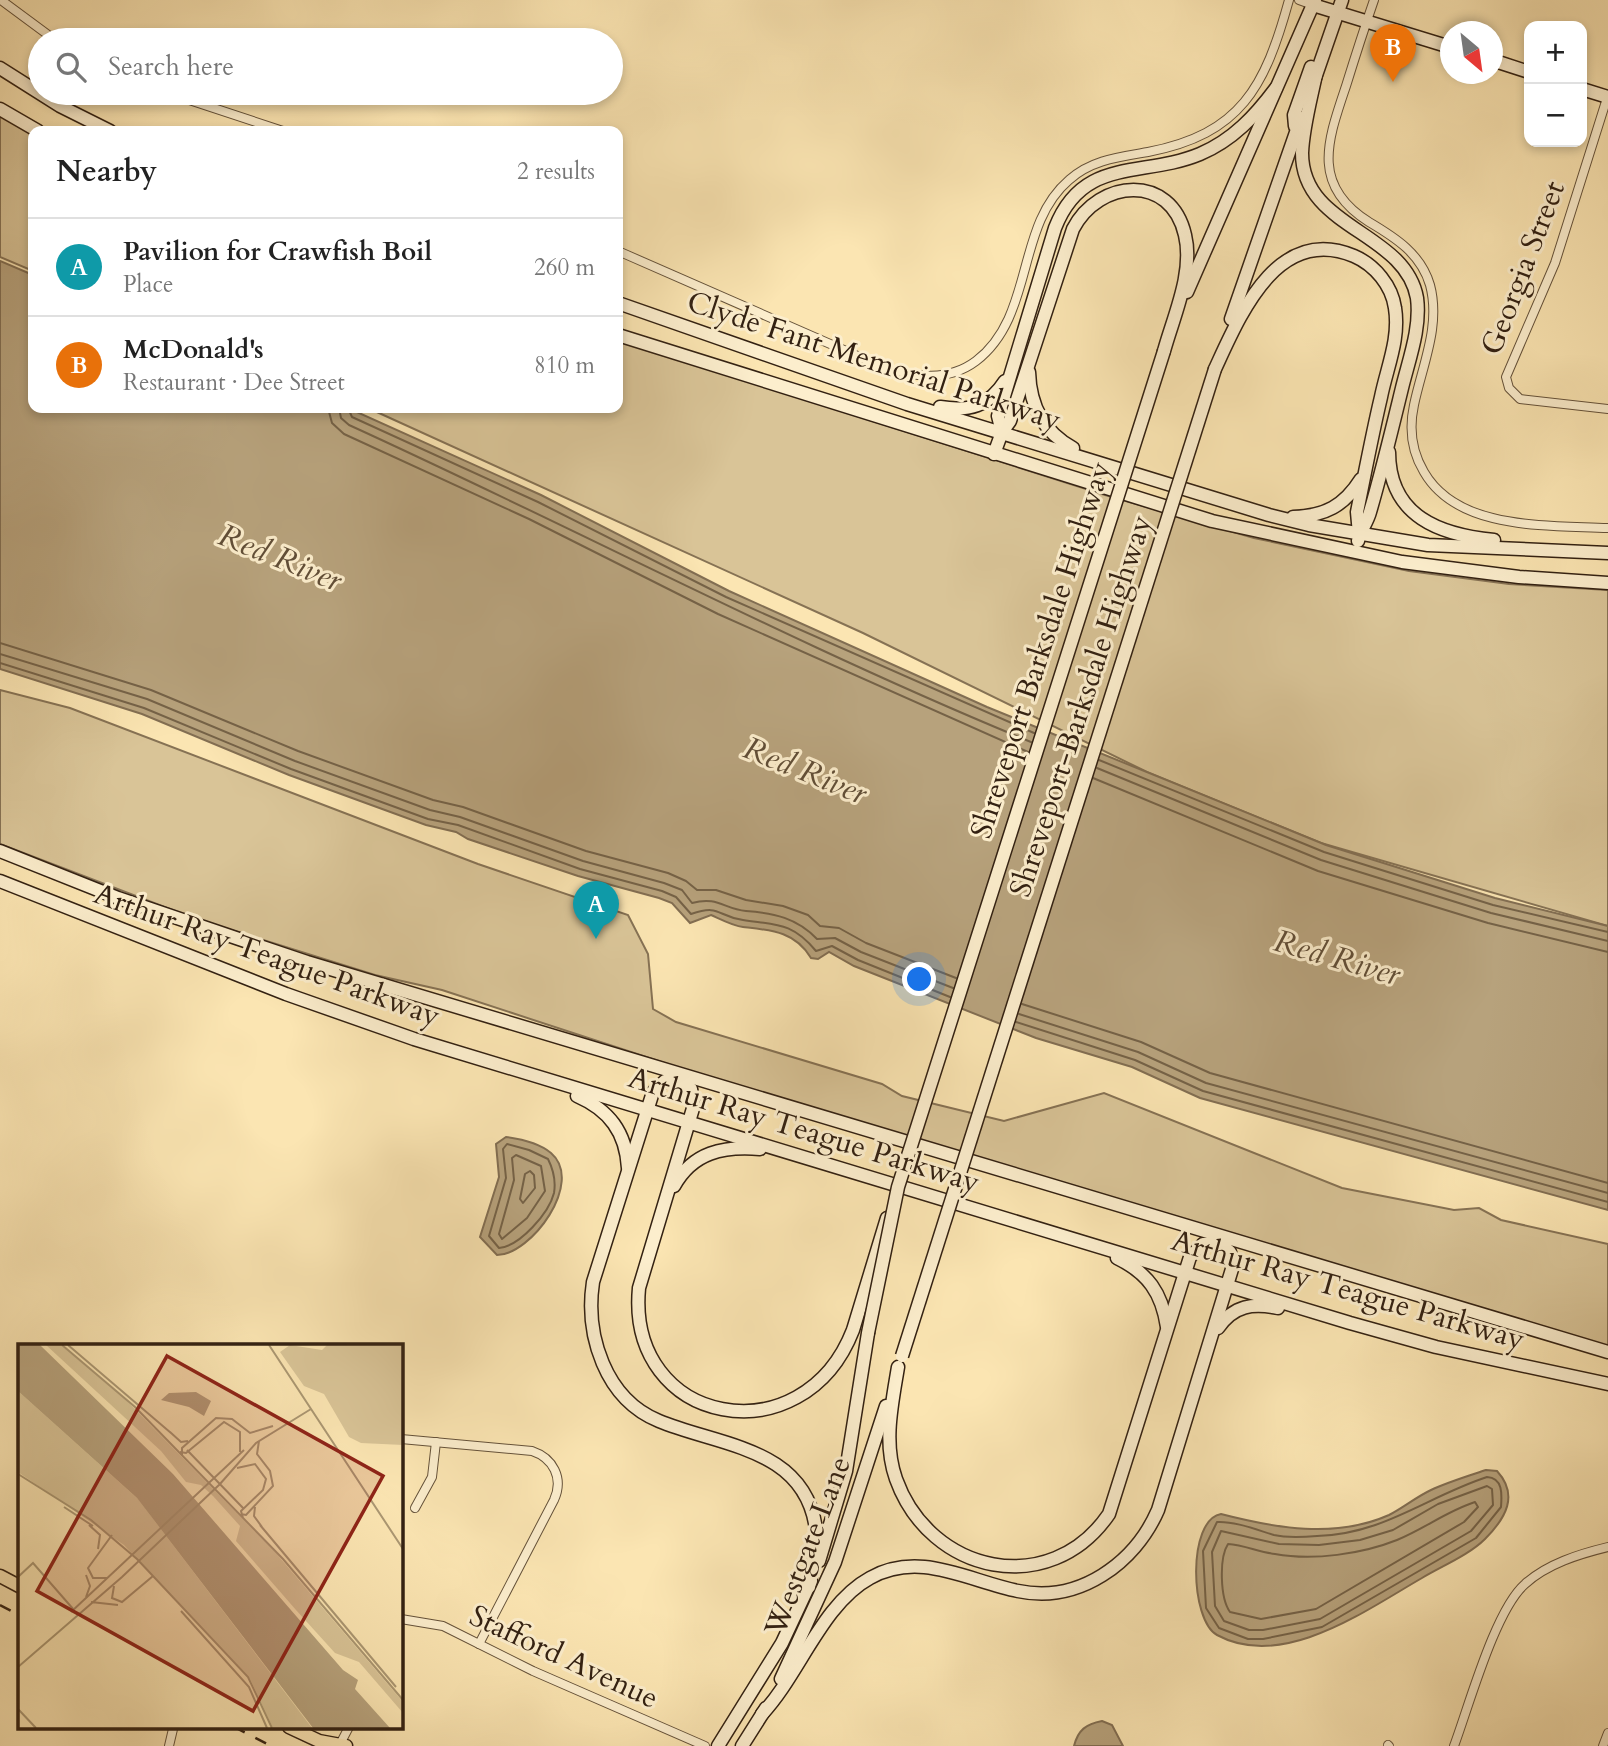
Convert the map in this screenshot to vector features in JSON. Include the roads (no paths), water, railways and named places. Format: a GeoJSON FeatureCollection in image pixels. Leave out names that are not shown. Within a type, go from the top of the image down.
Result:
{"type":"FeatureCollection","features":[{"type":"Feature","properties":{"kind":"main road"},"geometry":{"type":"LineString","coordinates":[[1314,2],[1336,8],[1367,22],[1440,44]]}},
{"type":"Feature","properties":{"kind":"main road","name":"Shreveport Barksdale Highway"},"geometry":{"type":"LineString","coordinates":[[868,1333],[898,1187],[1164,351],[1314,2]]}},
{"type":"Feature","properties":{"kind":"main road"},"geometry":{"type":"LineString","coordinates":[[1336,8],[1316,74],[1302,154],[1310,182],[1328,211],[1395,258],[1412,283],[1417,300],[1416,331],[1369,515],[1359,534],[1355,553]]}},
{"type":"Feature","properties":{"kind":"main road"},"geometry":{"type":"LineString","coordinates":[[1296,134],[1294,114],[1336,8]]}},
{"type":"Feature","properties":{"kind":"main road"},"geometry":{"type":"LineString","coordinates":[[1503,63],[1524,70]]}},
{"type":"Feature","properties":{"kind":"main road"},"geometry":{"type":"LineString","coordinates":[[0,68],[28,86]]}},
{"type":"Feature","properties":{"kind":"main road","name":"Shreveport-Barksdale Highway"},"geometry":{"type":"LineString","coordinates":[[900,1362],[1215,369],[1316,74]]}},
{"type":"Feature","properties":{"kind":"main road"},"geometry":{"type":"LineString","coordinates":[[1002,432],[998,416],[1055,228],[1069,201],[1086,185],[1112,173],[1169,163],[1216,146],[1251,120],[1276,88]]}},
{"type":"Feature","properties":{"kind":"main road"},"geometry":{"type":"LineString","coordinates":[[1587,90],[1608,96]]}},
{"type":"Feature","properties":{"kind":"main road"},"geometry":{"type":"LineString","coordinates":[[58,105],[100,126]]}},
{"type":"Feature","properties":{"kind":"main road"},"geometry":{"type":"LineString","coordinates":[[0,109],[29,126]]}},
{"type":"Feature","properties":{"kind":"main road"},"geometry":{"type":"LineString","coordinates":[[994,454],[1002,432],[1010,421],[1079,217],[1097,199],[1121,190],[1147,192],[1159,198],[1179,217],[1184,230],[1187,253],[1184,282],[1164,351]]}},
{"type":"Feature","properties":{"kind":"main road"},"geometry":{"type":"LineString","coordinates":[[1215,369],[1244,306],[1278,268],[1316,251],[1332,250],[1359,258],[1386,284],[1396,319],[1396,337],[1357,512],[1359,534]]}},
{"type":"Feature","properties":{"kind":"main road","name":"Clyde Fant Memorial Parkway"},"geometry":{"type":"LineString","coordinates":[[623,305],[907,404],[1269,515],[1428,545],[1603,553]]}},
{"type":"Feature","properties":{"kind":"main road","name":"Clyde Fant Memorial Parkway"},"geometry":{"type":"LineString","coordinates":[[623,337],[1212,521],[1355,553],[1519,577],[1608,583]]}},
{"type":"Feature","properties":{"kind":"main road"},"geometry":{"type":"LineString","coordinates":[[1028,365],[1032,401],[1052,433],[1073,448],[1108,464]]}},
{"type":"Feature","properties":{"kind":"main road"},"geometry":{"type":"LineString","coordinates":[[907,404],[958,410],[978,407],[999,391],[1011,372]]}},
{"type":"Feature","properties":{"kind":"main road"},"geometry":{"type":"LineString","coordinates":[[1390,436],[1393,479],[1406,502],[1430,526],[1469,538],[1603,553]]}},
{"type":"Feature","properties":{"kind":"main road"},"geometry":{"type":"LineString","coordinates":[[1269,515],[1302,517],[1326,512],[1351,494],[1365,472]]}},
{"type":"Feature","properties":{"kind":"main road","name":"Arthur Ray Teague Parkway"},"geometry":{"type":"LineString","coordinates":[[0,851],[221,934],[1205,1233],[1608,1352]]}},
{"type":"Feature","properties":{"kind":"main road","name":"Arthur Ray Teague Parkway"},"geometry":{"type":"LineString","coordinates":[[0,881],[286,995],[529,1075],[1350,1323],[1436,1347],[1608,1384]]}},
{"type":"Feature","properties":{"kind":"main road"},"geometry":{"type":"LineString","coordinates":[[663,1069],[689,1086],[694,1097],[639,1288],[637,1307],[640,1326],[656,1364],[683,1393],[733,1411],[779,1406],[795,1399],[828,1376],[846,1348],[853,1331],[898,1187]]}},
{"type":"Feature","properties":{"kind":"main road"},"geometry":{"type":"LineString","coordinates":[[529,1075],[589,1101],[610,1116],[623,1141],[628,1174]]}},
{"type":"Feature","properties":{"kind":"main road"},"geometry":{"type":"LineString","coordinates":[[701,1081],[679,1079],[658,1085],[647,1110],[591,1297],[591,1326],[600,1360],[629,1400],[657,1421],[738,1445],[775,1463],[789,1476],[811,1508],[816,1529],[816,1547],[809,1587]]}},
{"type":"Feature","properties":{"kind":"main road"},"geometry":{"type":"LineString","coordinates":[[663,1212],[684,1171],[706,1155],[732,1148],[784,1152]]}},
{"type":"Feature","properties":{"kind":"main road"},"geometry":{"type":"LineString","coordinates":[[762,1714],[784,1688],[842,1600],[857,1586],[881,1573],[911,1566],[936,1567],[1020,1592],[1038,1593],[1086,1583],[1113,1569],[1147,1534],[1158,1510],[1233,1262],[1222,1243],[1205,1233]]}},
{"type":"Feature","properties":{"kind":"main road"},"geometry":{"type":"LineString","coordinates":[[1082,1242],[1128,1263],[1146,1276],[1161,1298],[1168,1331]]}},
{"type":"Feature","properties":{"kind":"main road"},"geometry":{"type":"LineString","coordinates":[[900,1362],[889,1440],[891,1461],[903,1495],[923,1523],[952,1548],[989,1564],[1018,1568],[1056,1559],[1073,1550],[1099,1528],[1109,1514],[1186,1272],[1197,1247],[1207,1243],[1244,1244]]}},
{"type":"Feature","properties":{"kind":"main road"},"geometry":{"type":"LineString","coordinates":[[1211,1340],[1229,1315],[1254,1304],[1350,1323]]}},
{"type":"Feature","properties":{"kind":"main road","name":"Westgate Lane"},"geometry":{"type":"LineString","coordinates":[[718,1746],[782,1643],[809,1587],[841,1496],[868,1333]]}},
{"type":"Feature","properties":{"kind":"main road","name":"Westgate Lane"},"geometry":{"type":"LineString","coordinates":[[742,1746],[802,1638],[835,1562],[900,1362]]}},
{"type":"Feature","properties":{"kind":"main road"},"geometry":{"type":"LineString","coordinates":[[0,1576],[18,1585]]}},
{"type":"Feature","properties":{"kind":"main road"},"geometry":{"type":"LineString","coordinates":[[291,1728],[322,1743],[342,1745]]}},
{"type":"Feature","properties":{"kind":"street"},"geometry":{"type":"LineString","coordinates":[[1,0],[39,28]]}},
{"type":"Feature","properties":{"kind":"street"},"geometry":{"type":"LineString","coordinates":[[623,253],[884,368],[916,376],[953,372],[981,357],[1006,327],[1043,216],[1057,191],[1084,169],[1103,160],[1187,143],[1225,122],[1254,88],[1269,58],[1289,0]]}},
{"type":"Feature","properties":{"kind":"street"},"geometry":{"type":"LineString","coordinates":[[1299,0],[1314,2]]}},
{"type":"Feature","properties":{"kind":"street"},"geometry":{"type":"LineString","coordinates":[[1374,0],[1330,135],[1328,166],[1336,188],[1349,206],[1401,242],[1413,254],[1429,282],[1433,299],[1432,335],[1412,416],[1412,433],[1420,465],[1436,490],[1469,512],[1508,520],[1608,528]]}},
{"type":"Feature","properties":{"kind":"street","name":"Georgia Street"},"geometry":{"type":"LineString","coordinates":[[1608,96],[1555,262],[1506,377],[1509,388],[1520,399],[1608,409]]}},
{"type":"Feature","properties":{"kind":"street"},"geometry":{"type":"LineString","coordinates":[[205,105],[268,126]]}},
{"type":"Feature","properties":{"kind":"street"},"geometry":{"type":"LineString","coordinates":[[402,1439],[532,1451],[544,1456],[554,1468],[558,1480],[557,1494],[479,1643]]}},
{"type":"Feature","properties":{"kind":"street"},"geometry":{"type":"LineString","coordinates":[[415,1508],[432,1477],[436,1442]]}},
{"type":"Feature","properties":{"kind":"street"},"geometry":{"type":"LineString","coordinates":[[1454,1746],[1501,1617],[1518,1592],[1544,1571],[1608,1547]]}},
{"type":"Feature","properties":{"kind":"street","name":"Stafford Avenue"},"geometry":{"type":"LineString","coordinates":[[402,1619],[435,1624],[556,1682],[705,1746]]}},
{"type":"Feature","properties":{"kind":"street"},"geometry":{"type":"LineString","coordinates":[[342,1745],[349,1728]]}},
{"type":"Feature","properties":{"kind":"street"},"geometry":{"type":"LineString","coordinates":[[169,1746],[173,1729]]}},
{"type":"Feature","properties":{"kind":"street"},"geometry":{"type":"LineString","coordinates":[[1603,1746],[1608,1733]]}},
{"type":"Feature","properties":{"kind":"water","name":"Red River"},"geometry":{"type":"Polygon","coordinates":[[[0,261],[28,273],[28,413],[359,413],[541,495],[729,591],[987,707],[1326,845],[1495,898],[1608,926],[1608,1210],[1200,1098],[1132,1067],[1036,1038],[854,966],[829,952],[818,959],[811,958],[805,949],[790,937],[763,929],[739,926],[711,915],[690,923],[672,903],[659,898],[578,876],[468,839],[456,832],[426,825],[289,775],[142,714],[0,669],[0,261]]]}},
{"type":"Feature","properties":{"kind":"water"},"geometry":{"type":"Polygon","coordinates":[[[506,1137],[530,1142],[551,1153],[560,1166],[562,1181],[550,1215],[538,1230],[525,1243],[510,1252],[497,1255],[480,1237],[499,1177],[496,1144],[506,1137]]]}},
{"type":"Feature","properties":{"kind":"water"},"geometry":{"type":"Polygon","coordinates":[[[1486,1470],[1497,1471],[1504,1480],[1508,1498],[1504,1515],[1492,1531],[1479,1545],[1350,1620],[1296,1641],[1269,1646],[1242,1644],[1217,1635],[1208,1626],[1201,1611],[1196,1571],[1202,1533],[1210,1520],[1221,1514],[1284,1527],[1348,1527],[1389,1515],[1431,1490],[1486,1470]]]}},
{"type":"Feature","properties":{"kind":"water"},"geometry":{"type":"Polygon","coordinates":[[[1102,1721],[1112,1725],[1123,1746],[1074,1746],[1084,1729],[1102,1721]]]}},
{"type":"Feature","properties":{"kind":"railway"},"geometry":{"type":"LineString","coordinates":[[0,1605],[18,1614]]}},
{"type":"Feature","properties":{"kind":"railway"},"geometry":{"type":"LineString","coordinates":[[236,1728],[271,1746]]}},
{"type":"Feature","properties":{"kind":"place","name":"McDonald's"},"geometry":{"type":"Point","coordinates":[1393,82]}},
{"type":"Feature","properties":{"kind":"place","name":"Pavilion for Crawfish Boil"},"geometry":{"type":"Point","coordinates":[596,939]}}]}
